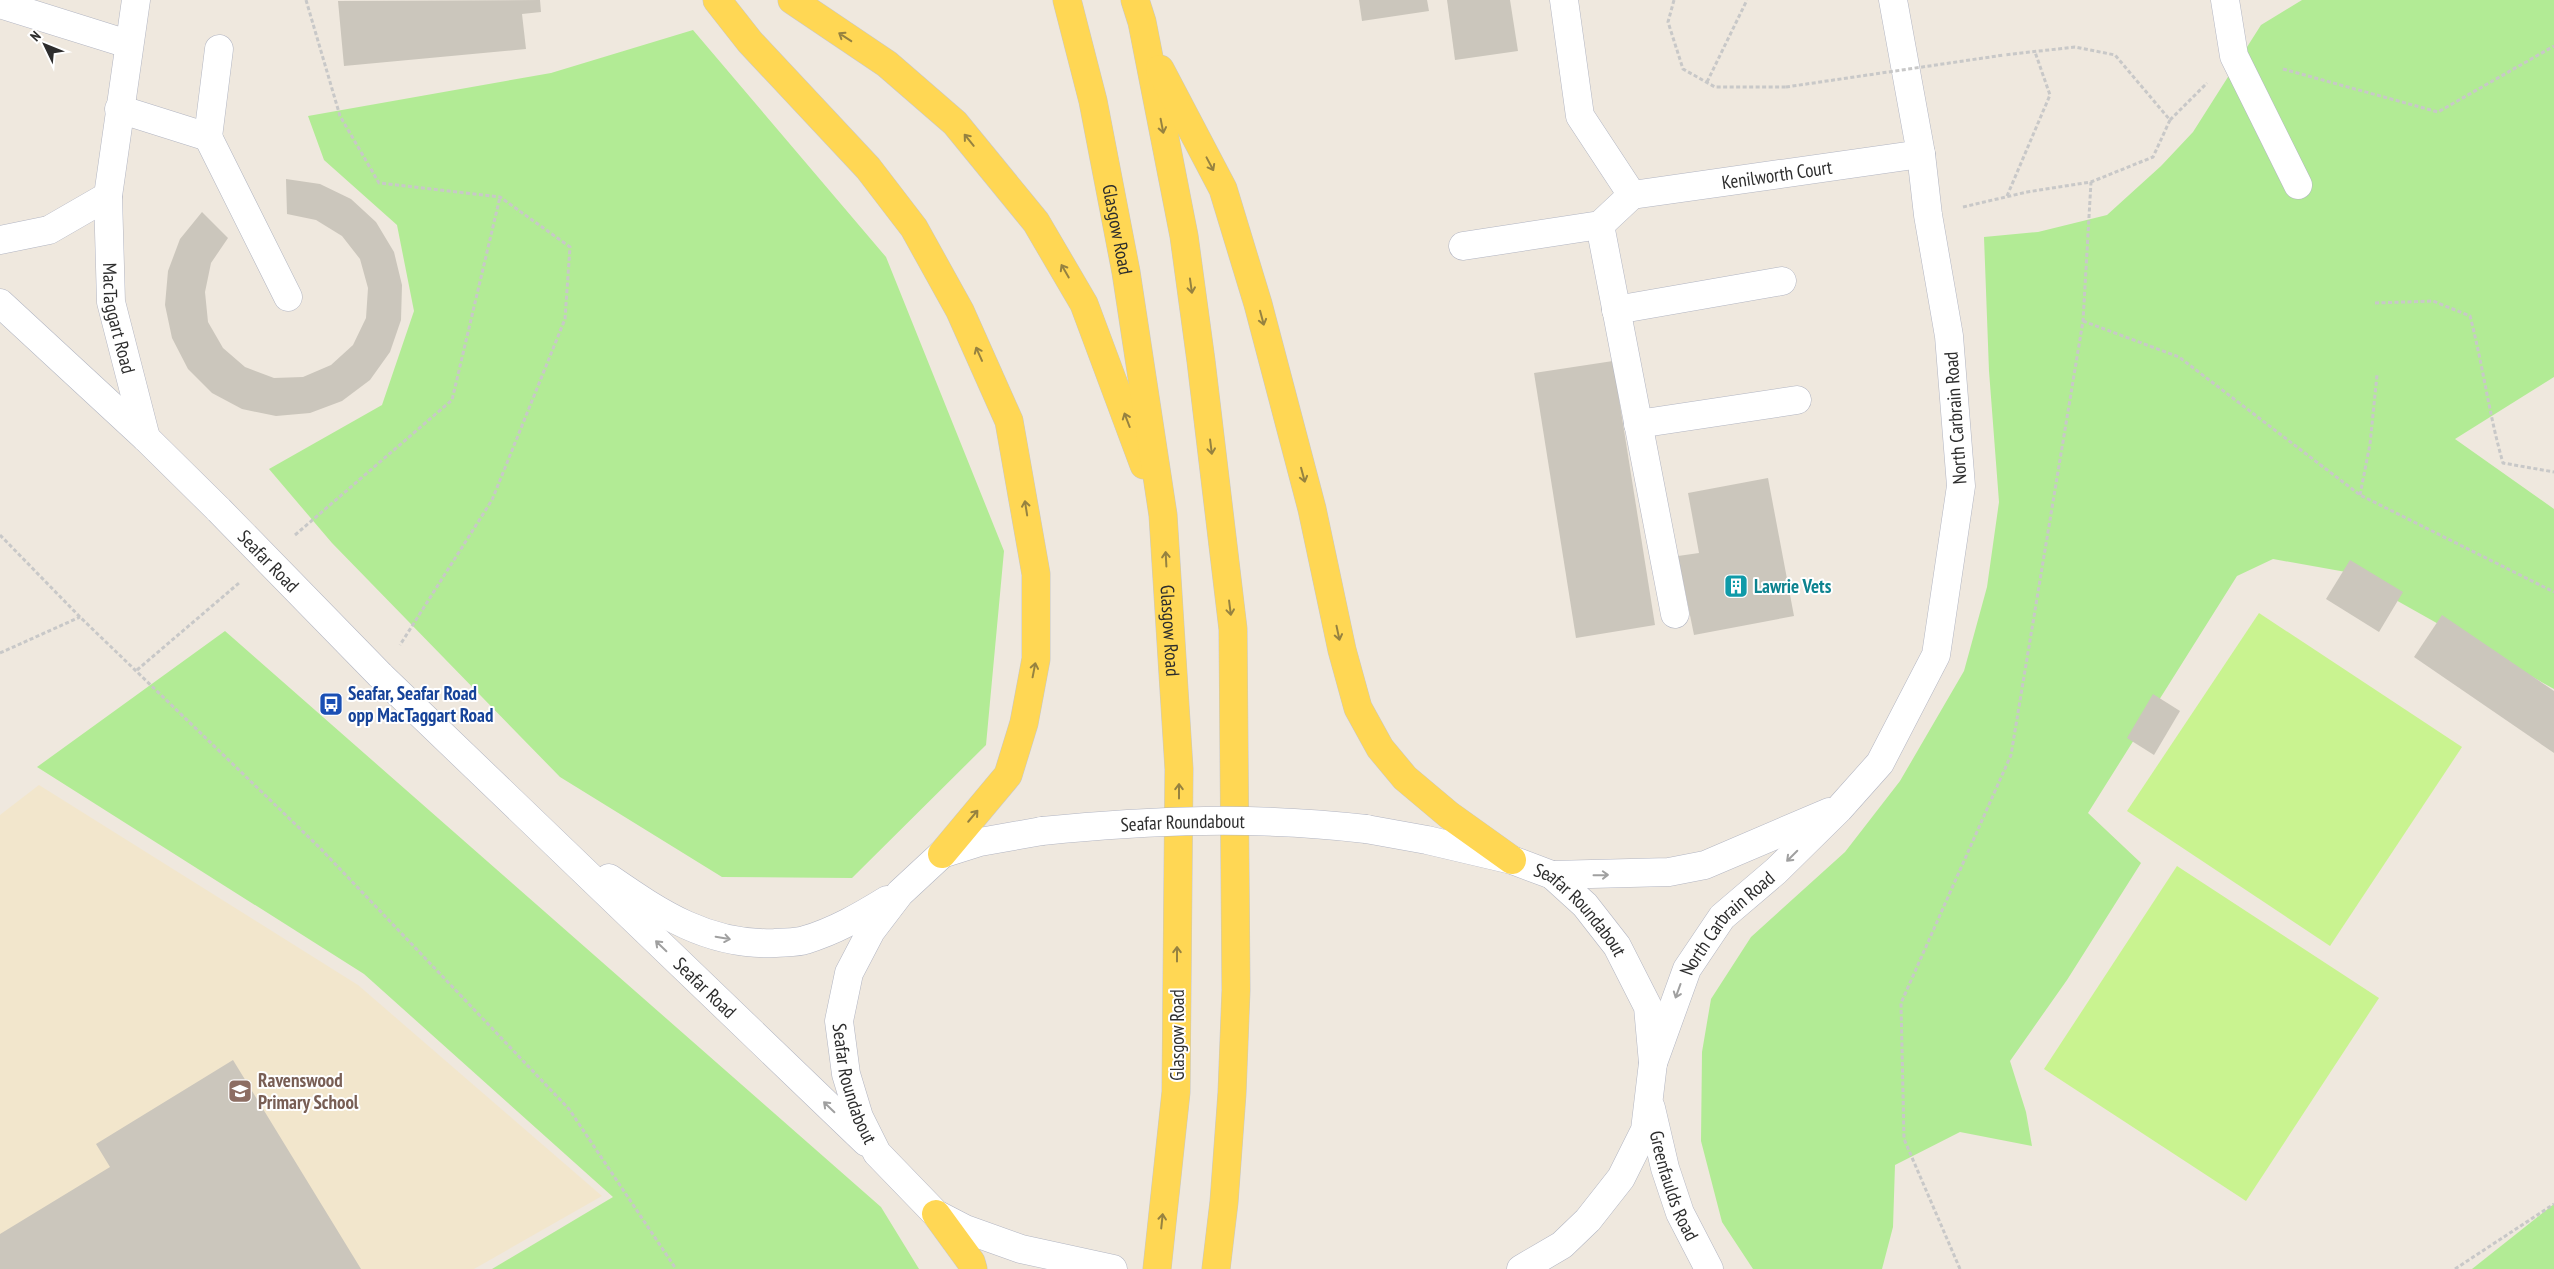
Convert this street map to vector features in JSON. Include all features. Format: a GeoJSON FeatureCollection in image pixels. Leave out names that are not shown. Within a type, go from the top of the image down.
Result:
{"type":"FeatureCollection","features":[{"type":"Feature","properties":{"kind":"main road"},"geometry":{"type":"LineString","coordinates":[[717,0],[762,56],[868,168],[914,228],[960,311],[1009,421],[1036,574],[1036,659],[1024,723],[1008,775],[942,854]]}},
{"type":"Feature","properties":{"kind":"main road"},"geometry":{"type":"LineString","coordinates":[[792,0],[887,64],[955,123],[1036,222],[1084,304],[1163,515]]}},
{"type":"Feature","properties":{"kind":"main road","name":"Glasgow Road"},"geometry":{"type":"LineString","coordinates":[[1068,0],[1093,102],[1126,272],[1163,515],[1179,769],[1177,1053],[1176,1092],[1157,1269]]}},
{"type":"Feature","properties":{"kind":"main road"},"geometry":{"type":"LineString","coordinates":[[1141,16],[1223,189],[1258,304],[1312,509],[1342,650],[1358,708],[1380,748],[1405,778],[1449,815],[1512,860]]}},
{"type":"Feature","properties":{"kind":"main road"},"geometry":{"type":"LineString","coordinates":[[1141,16],[1184,236],[1233,629],[1236,990],[1232,1093],[1224,1202],[1216,1269]]}},
{"type":"Feature","properties":{"kind":"main road"},"geometry":{"type":"LineString","coordinates":[[936,1214],[971,1262],[973,1269]]}},
{"type":"Feature","properties":{"kind":"street","name":"MacTaggart Road"},"geometry":{"type":"LineString","coordinates":[[136,0],[118,109],[108,196],[111,302],[146,438]]}},
{"type":"Feature","properties":{"kind":"street"},"geometry":{"type":"LineString","coordinates":[[1463,246],[1600,225],[1632,195],[1580,116],[1564,0]]}},
{"type":"Feature","properties":{"kind":"street","name":"North Carbrain Road"},"geometry":{"type":"LineString","coordinates":[[1653,1063],[1686,968],[1722,917],[1776,871],[1838,809],[1880,762],[1936,655],[1961,486],[1949,336],[1928,215],[1921,154],[1893,0]]}},
{"type":"Feature","properties":{"kind":"street"},"geometry":{"type":"LineString","coordinates":[[2225,0],[2234,56],[2298,185]]}},
{"type":"Feature","properties":{"kind":"street"},"geometry":{"type":"LineString","coordinates":[[0,4],[128,44]]}},
{"type":"Feature","properties":{"kind":"street"},"geometry":{"type":"LineString","coordinates":[[219,48],[208,137],[288,297]]}},
{"type":"Feature","properties":{"kind":"street"},"geometry":{"type":"LineString","coordinates":[[118,109],[208,137]]}},
{"type":"Feature","properties":{"kind":"street","name":"Kenilworth Court"},"geometry":{"type":"LineString","coordinates":[[1632,195],[1921,154]]}},
{"type":"Feature","properties":{"kind":"street"},"geometry":{"type":"LineString","coordinates":[[0,240],[49,230],[108,196]]}},
{"type":"Feature","properties":{"kind":"street"},"geometry":{"type":"LineString","coordinates":[[1600,225],[1675,614]]}},
{"type":"Feature","properties":{"kind":"street"},"geometry":{"type":"LineString","coordinates":[[1616,310],[1782,281]]}},
{"type":"Feature","properties":{"kind":"street","name":"Seafar Road"},"geometry":{"type":"LineString","coordinates":[[0,303],[146,438],[380,675],[877,1153]]}},
{"type":"Feature","properties":{"kind":"street"},"geometry":{"type":"LineString","coordinates":[[1638,424],[1797,400]]}},
{"type":"Feature","properties":{"kind":"street","name":"North Carbrain Road"},"geometry":{"type":"LineString","coordinates":[[1552,875],[1669,872],[1705,865],[1838,809]]}},
{"type":"Feature","properties":{"kind":"street","name":"Seafar Roundabout"},"geometry":{"type":"LineString","coordinates":[[1113,1269],[1021,1249],[965,1229],[936,1214],[877,1153],[859,1117],[846,1074],[839,1021],[849,973],[871,931],[900,893],[942,854],[980,842],[1042,831],[1196,820],[1268,820],[1366,829],[1427,840],[1512,860],[1552,875],[1585,905],[1617,946],[1648,1007],[1653,1063],[1645,1130],[1621,1178],[1588,1220],[1562,1245],[1521,1269]]}},
{"type":"Feature","properties":{"kind":"street","name":"Seafar Road"},"geometry":{"type":"LineString","coordinates":[[532,823],[658,912],[710,935],[756,944],[803,941],[848,924],[900,893]]}},
{"type":"Feature","properties":{"kind":"street","name":"Greenfaulds Road"},"geometry":{"type":"LineString","coordinates":[[1649,1100],[1665,1168],[1680,1213],[1709,1269]]}},
{"type":"Feature","properties":{"kind":"path"},"geometry":{"type":"LineString","coordinates":[[306,0],[340,116],[379,183],[500,197],[570,247],[565,320],[492,500],[380,675]]}},
{"type":"Feature","properties":{"kind":"path"},"geometry":{"type":"LineString","coordinates":[[1674,0],[1668,22],[1683,69],[1715,86],[1786,87],[2004,55],[2075,47],[2115,54],[2170,120]]}},
{"type":"Feature","properties":{"kind":"path"},"geometry":{"type":"LineString","coordinates":[[1708,82],[1747,0]]}},
{"type":"Feature","properties":{"kind":"path"},"geometry":{"type":"LineString","coordinates":[[1928,215],[2007,196],[2091,182],[2153,157],[2170,120],[2234,56],[2438,112],[2554,46]]}},
{"type":"Feature","properties":{"kind":"path"},"geometry":{"type":"LineString","coordinates":[[2007,196],[2050,95],[2035,52]]}},
{"type":"Feature","properties":{"kind":"path"},"geometry":{"type":"LineString","coordinates":[[1960,1269],[1904,1139],[1901,1003],[2011,754],[2083,321],[2091,182]]}},
{"type":"Feature","properties":{"kind":"path"},"geometry":{"type":"LineString","coordinates":[[287,542],[452,400],[500,197]]}},
{"type":"Feature","properties":{"kind":"path"},"geometry":{"type":"LineString","coordinates":[[2375,303],[2433,301],[2470,316],[2482,360],[2491,420],[2503,463],[2554,472]]}},
{"type":"Feature","properties":{"kind":"path"},"geometry":{"type":"LineString","coordinates":[[2083,321],[2179,358],[2360,495],[2554,592]]}},
{"type":"Feature","properties":{"kind":"path"},"geometry":{"type":"LineString","coordinates":[[2360,495],[2370,444],[2376,375]]}},
{"type":"Feature","properties":{"kind":"path"},"geometry":{"type":"LineString","coordinates":[[0,535],[80,617],[320,848],[569,1109],[676,1269]]}},
{"type":"Feature","properties":{"kind":"path"},"geometry":{"type":"LineString","coordinates":[[137,670],[242,580]]}},
{"type":"Feature","properties":{"kind":"path"},"geometry":{"type":"LineString","coordinates":[[0,653],[80,617]]}},
{"type":"Feature","properties":{"kind":"path"},"geometry":{"type":"LineString","coordinates":[[2456,1269],[2554,1204]]}},
{"type":"Feature","properties":{"kind":"shaded area","name":"Ravenswood Primary School"},"geometry":{"type":"Polygon","coordinates":[[[39,785],[358,985],[602,1196],[474,1269],[0,1269],[0,815],[39,785]]]}},
{"type":"Feature","properties":{"kind":"green space"},"geometry":{"type":"Polygon","coordinates":[[[2302,0],[2554,0],[2554,377],[2455,439],[2554,509],[2554,689],[2346,572],[2273,559],[2237,576],[2088,813],[2141,863],[2067,980],[2010,1061],[2026,1112],[2032,1146],[1960,1132],[1895,1165],[1893,1227],[1882,1269],[1753,1269],[1722,1222],[1701,1141],[1702,1052],[1711,999],[1751,937],[1845,852],[1900,781],[1964,671],[1987,587],[1999,502],[1989,371],[1984,237],[2038,232],[2107,215],[2161,166],[2193,132],[2261,25],[2302,0]]]}},
{"type":"Feature","properties":{"kind":"green space"},"geometry":{"type":"Polygon","coordinates":[[[693,30],[886,257],[1004,551],[986,745],[852,878],[722,877],[560,777],[332,543],[269,469],[382,405],[414,311],[397,225],[324,160],[308,116],[551,73],[693,30]]]}},
{"type":"Feature","properties":{"kind":"green space"},"geometry":{"type":"Polygon","coordinates":[[[2259,613],[2462,747],[2330,946],[2127,811],[2259,613]]]}},
{"type":"Feature","properties":{"kind":"green space"},"geometry":{"type":"Polygon","coordinates":[[[225,631],[881,1207],[919,1269],[492,1269],[613,1197],[364,974],[37,767],[225,631]]]}},
{"type":"Feature","properties":{"kind":"green space"},"geometry":{"type":"Polygon","coordinates":[[[2177,866],[2379,998],[2246,1201],[2044,1069],[2177,866]]]}},
{"type":"Feature","properties":{"kind":"green space"},"geometry":{"type":"Polygon","coordinates":[[[2554,1204],[2554,1269],[2472,1269],[2554,1204]]]}},
{"type":"Feature","properties":{"kind":"building"},"geometry":{"type":"Polygon","coordinates":[[[540,0],[541,12],[522,14],[526,49],[344,66],[338,1],[540,0]]]}},
{"type":"Feature","properties":{"kind":"building"},"geometry":{"type":"Polygon","coordinates":[[[1359,0],[1427,0],[1429,11],[1362,21],[1359,0]]]}},
{"type":"Feature","properties":{"kind":"building"},"geometry":{"type":"Polygon","coordinates":[[[1447,0],[1510,0],[1518,51],[1455,60],[1447,0]]]}},
{"type":"Feature","properties":{"kind":"building"},"geometry":{"type":"Polygon","coordinates":[[[286,179],[320,184],[351,199],[376,222],[394,252],[402,285],[401,320],[390,352],[370,380],[342,401],[310,413],[276,416],[242,409],[212,393],[188,369],[172,338],[165,305],[168,271],[180,239],[202,212],[228,238],[211,263],[205,292],[208,322],[223,348],[245,367],[274,378],[303,377],[331,365],[353,345],[366,318],[368,288],[360,259],[342,236],[316,220],[287,214],[286,179]]]}},
{"type":"Feature","properties":{"kind":"building"},"geometry":{"type":"Polygon","coordinates":[[[1613,361],[1655,625],[1576,638],[1534,373],[1613,361]]]}},
{"type":"Feature","properties":{"kind":"building","name":"Lawrie Vets"},"geometry":{"type":"Polygon","coordinates":[[[1768,478],[1794,616],[1694,635],[1678,556],[1699,553],[1688,493],[1768,478]]]}},
{"type":"Feature","properties":{"kind":"building"},"geometry":{"type":"Polygon","coordinates":[[[2350,560],[2403,592],[2379,632],[2326,599],[2350,560]]]}},
{"type":"Feature","properties":{"kind":"building"},"geometry":{"type":"Polygon","coordinates":[[[2442,615],[2554,691],[2554,753],[2414,657],[2442,615]]]}},
{"type":"Feature","properties":{"kind":"building"},"geometry":{"type":"Polygon","coordinates":[[[2153,694],[2180,711],[2154,755],[2127,738],[2153,694]]]}},
{"type":"Feature","properties":{"kind":"building"},"geometry":{"type":"Polygon","coordinates":[[[233,1060],[361,1269],[0,1269],[0,1234],[110,1167],[96,1144],[233,1060]]]}},
{"type":"Feature","properties":{"kind":"place","name":"Lawrie Vets"},"geometry":{"type":"Point","coordinates":[1736,586]}},
{"type":"Feature","properties":{"kind":"place","name":"Seafar, Seafar Road opp MacTaggart Road"},"geometry":{"type":"Point","coordinates":[331,704]}},
{"type":"Feature","properties":{"kind":"place","name":"Ravenswood Primary School"},"geometry":{"type":"Point","coordinates":[240,1091]}}]}
